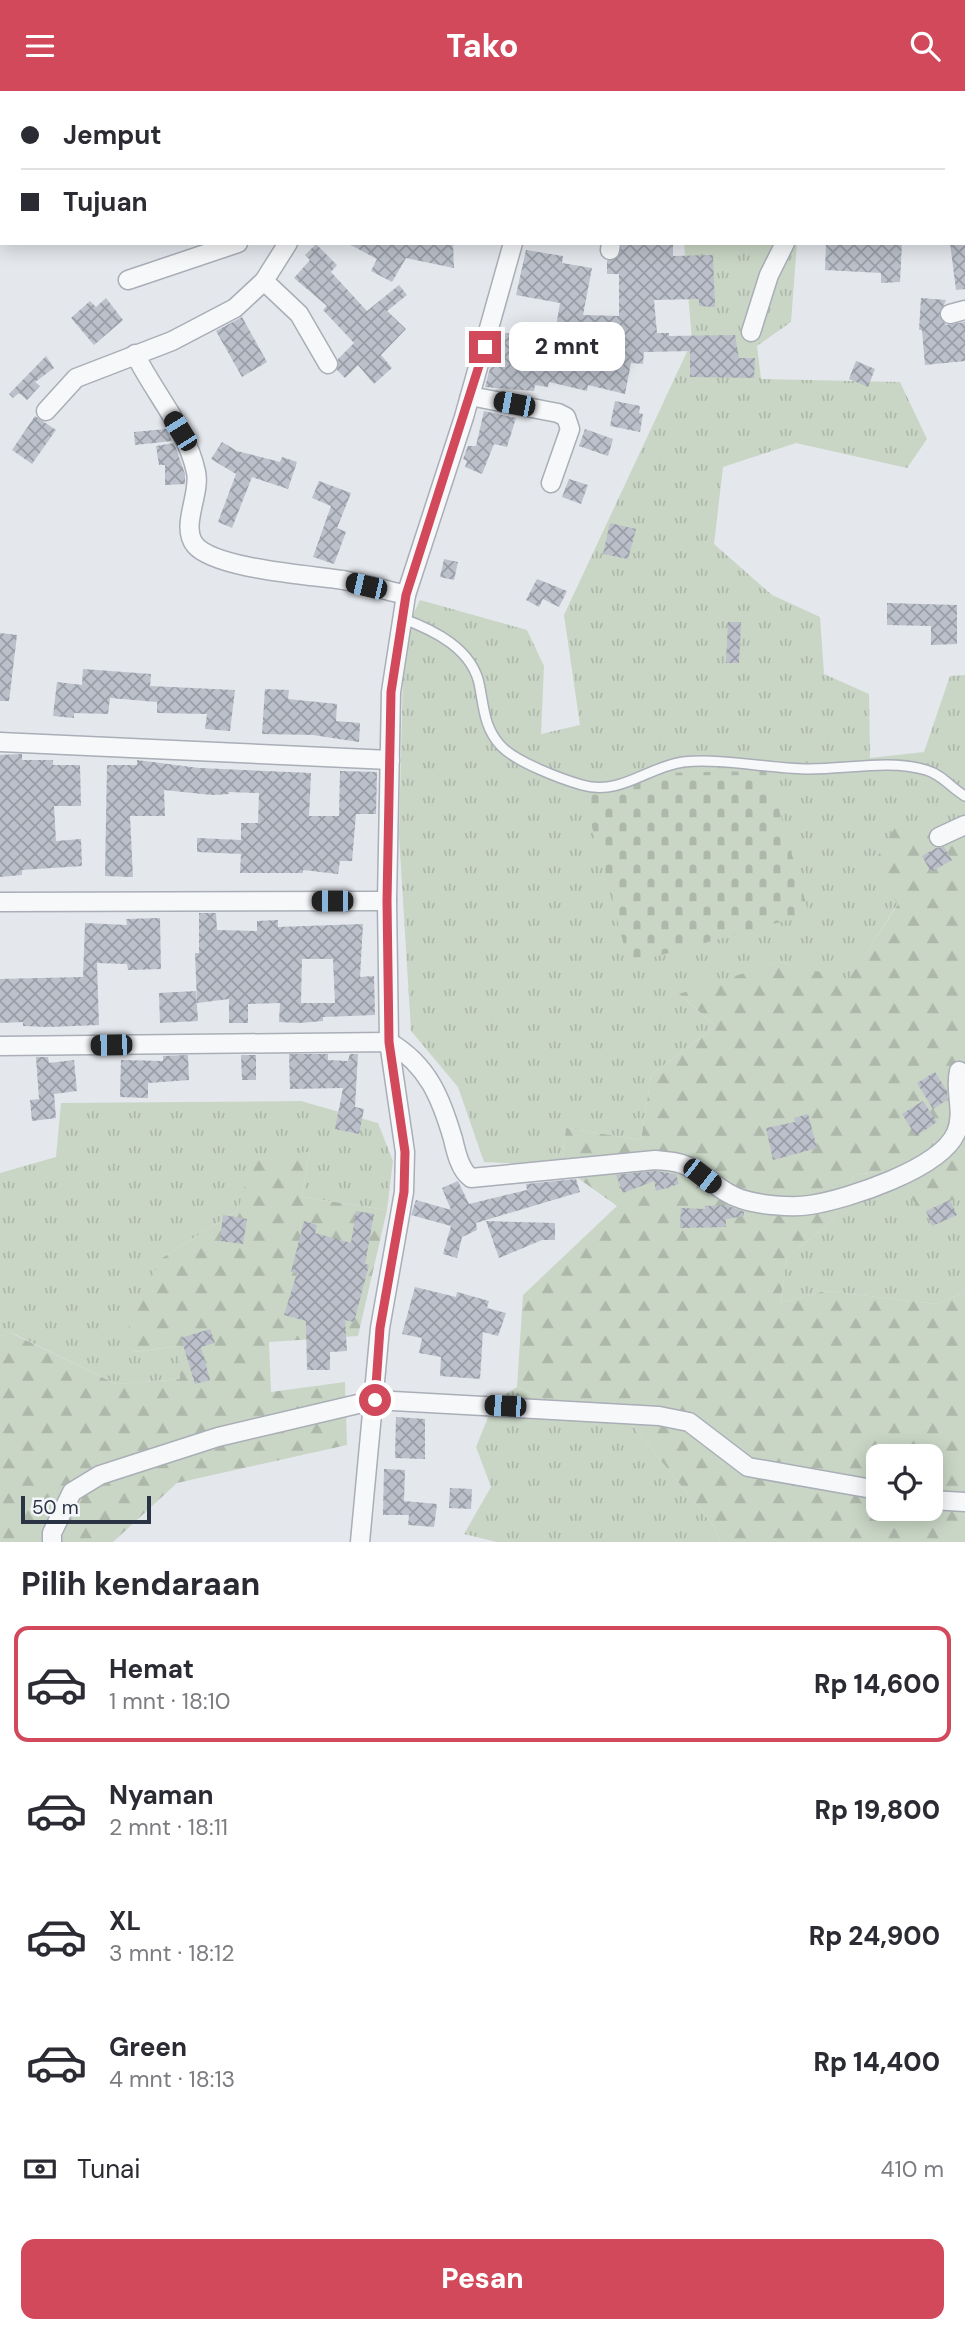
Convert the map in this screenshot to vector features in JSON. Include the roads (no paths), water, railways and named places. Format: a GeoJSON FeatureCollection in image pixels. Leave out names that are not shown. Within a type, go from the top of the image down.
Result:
{"type":"FeatureCollection","features":[{"type":"Feature","properties":{"kind":"street"},"geometry":{"type":"LineString","coordinates":[[128,280],[232,245]]}},
{"type":"Feature","properties":{"kind":"street"},"geometry":{"type":"LineString","coordinates":[[46,411],[76,378],[172,341],[235,308],[264,281],[287,245]]}},
{"type":"Feature","properties":{"kind":"street"},"geometry":{"type":"LineString","coordinates":[[360,1542],[380,1328],[404,1192],[405,1152],[389,1042],[387,901],[391,692],[406,595],[470,396],[512,245]]}},
{"type":"Feature","properties":{"kind":"street"},"geometry":{"type":"LineString","coordinates":[[751,332],[769,275],[784,245]]}},
{"type":"Feature","properties":{"kind":"street"},"geometry":{"type":"LineString","coordinates":[[264,281],[299,314],[328,364]]}},
{"type":"Feature","properties":{"kind":"street"},"geometry":{"type":"LineString","coordinates":[[135,354],[180,431],[196,472],[197,488],[190,524],[196,546],[210,557],[269,570],[346,581],[406,595]]}},
{"type":"Feature","properties":{"kind":"street"},"geometry":{"type":"LineString","coordinates":[[470,396],[558,413],[566,417],[570,429],[551,484]]}},
{"type":"Feature","properties":{"kind":"street"},"geometry":{"type":"LineString","coordinates":[[0,743],[390,760]]}},
{"type":"Feature","properties":{"kind":"street"},"geometry":{"type":"LineString","coordinates":[[939,837],[965,825]]}},
{"type":"Feature","properties":{"kind":"street"},"geometry":{"type":"LineString","coordinates":[[0,902],[387,901]]}},
{"type":"Feature","properties":{"kind":"street"},"geometry":{"type":"LineString","coordinates":[[0,1046],[389,1042],[416,1061],[432,1082],[442,1102],[465,1174],[471,1178],[655,1160],[683,1164],[724,1194],[745,1201],[808,1206],[868,1191],[938,1156],[956,1135],[963,1112],[956,1084],[959,1071]]}},
{"type":"Feature","properties":{"kind":"street"},"geometry":{"type":"LineString","coordinates":[[52,1542],[52,1533],[72,1492],[100,1475],[218,1437],[375,1400],[659,1416],[689,1422],[748,1467],[866,1488]]}},
{"type":"Feature","properties":{"kind":"street"},"geometry":{"type":"LineString","coordinates":[[943,1501],[965,1502]]}},
{"type":"Feature","properties":{"kind":"lane"},"geometry":{"type":"LineString","coordinates":[[401,618],[441,635],[472,666],[480,684],[483,716],[500,745],[514,757],[579,784],[605,789],[683,762],[807,769],[904,766],[928,771],[948,780],[965,796]]}}]}
